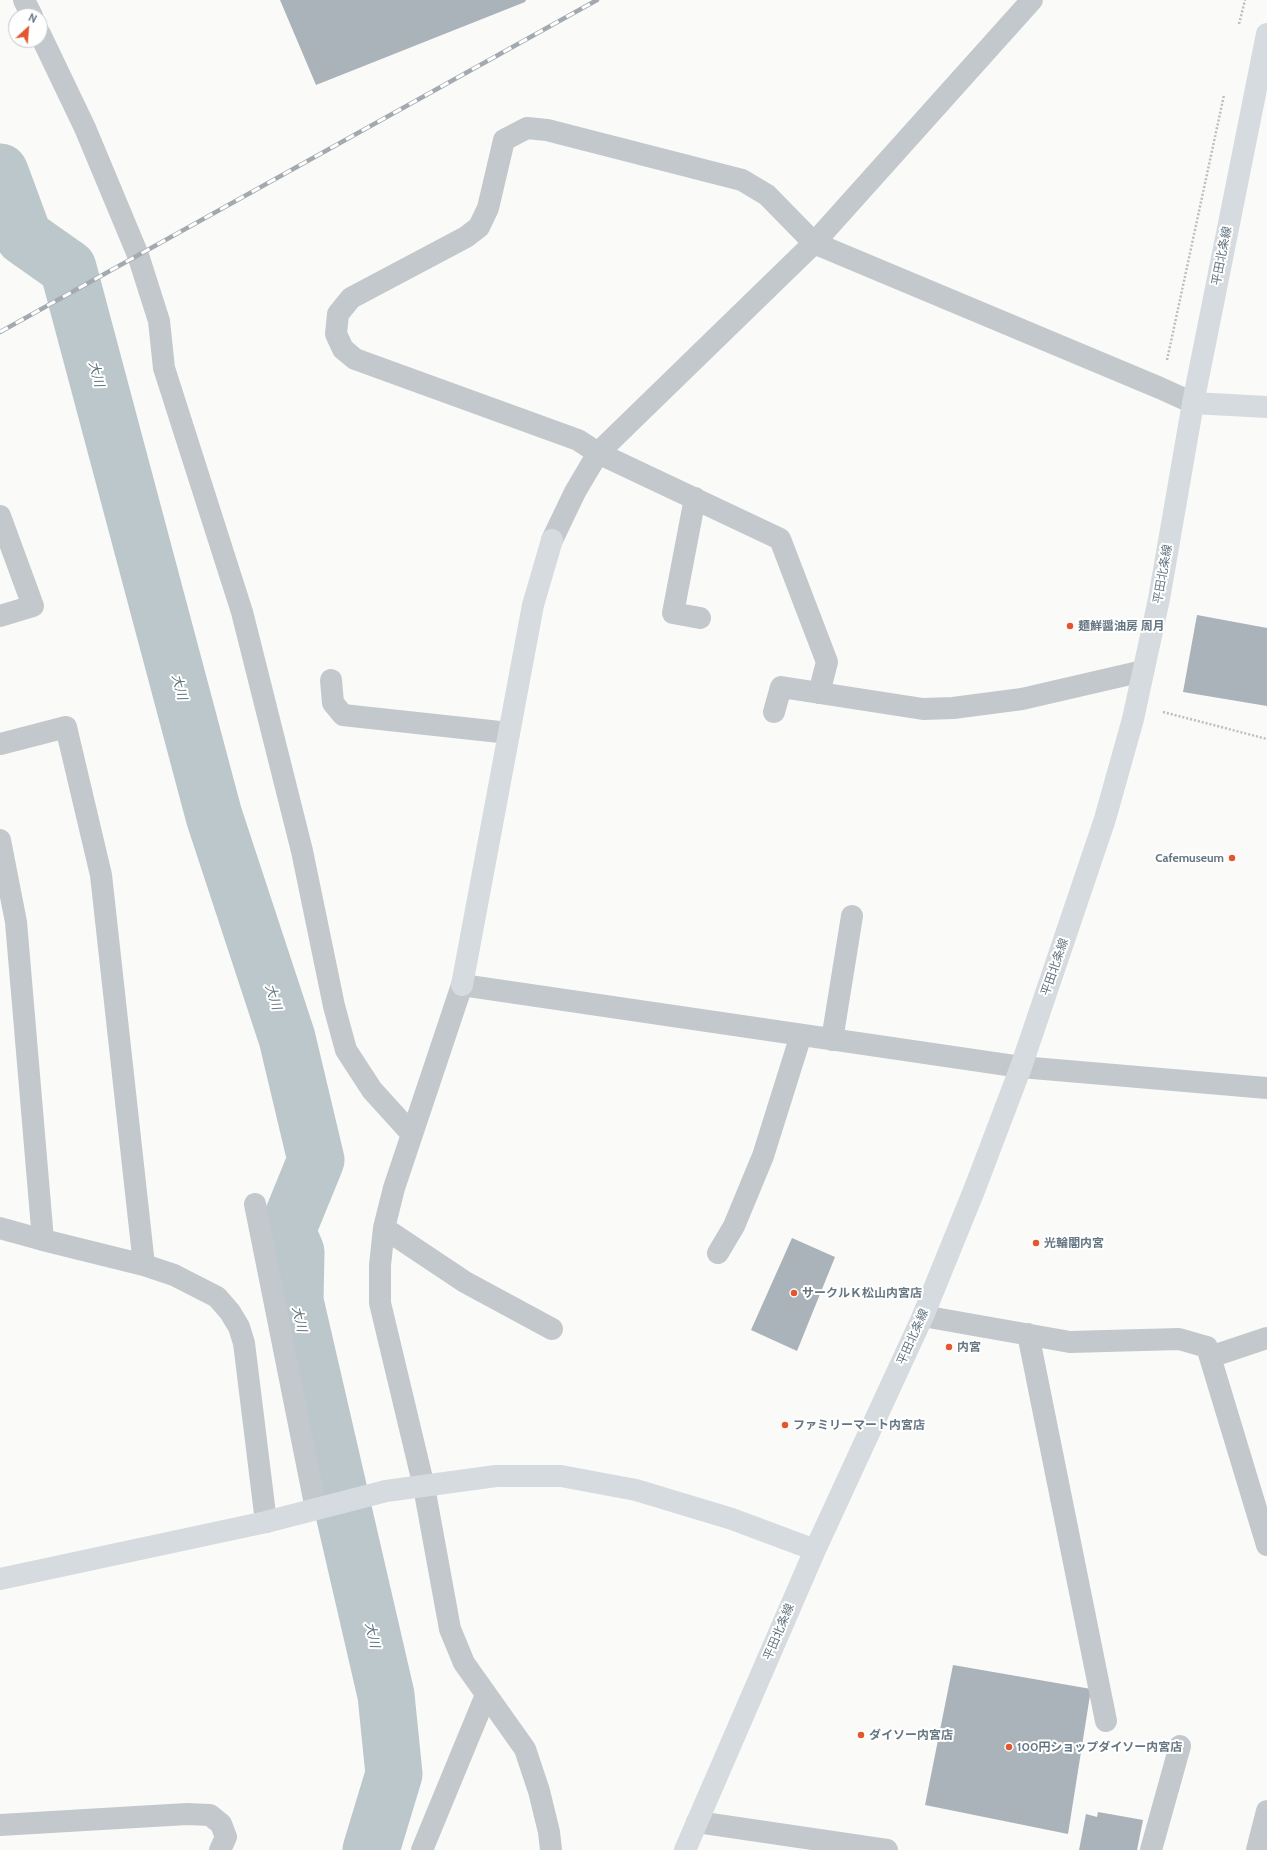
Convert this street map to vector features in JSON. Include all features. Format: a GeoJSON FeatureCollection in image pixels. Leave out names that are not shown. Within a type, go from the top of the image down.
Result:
{"type":"FeatureCollection","features":[{"type":"Feature","properties":{"kind":"main road","name":"平田北条線"},"geometry":{"type":"LineString","coordinates":[[685,1850],[815,1550],[923,1316],[975,1188],[1021,1068],[1105,819],[1136,705],[1159,599],[1193,404],[1267,34]]}},
{"type":"Feature","properties":{"kind":"main road"},"geometry":{"type":"LineString","coordinates":[[1193,404],[1267,407]]}},
{"type":"Feature","properties":{"kind":"main road"},"geometry":{"type":"LineString","coordinates":[[462,985],[533,605],[552,540]]}},
{"type":"Feature","properties":{"kind":"main road"},"geometry":{"type":"LineString","coordinates":[[0,1579],[266,1522],[386,1491],[496,1476],[561,1476],[636,1490],[732,1519],[815,1550]]}},
{"type":"Feature","properties":{"kind":"street"},"geometry":{"type":"LineString","coordinates":[[552,540],[575,492],[598,453],[814,243],[1032,0]]}},
{"type":"Feature","properties":{"kind":"street"},"geometry":{"type":"LineString","coordinates":[[47,48],[85,128],[138,255],[159,321],[164,368],[242,612],[302,851],[334,1006],[346,1050],[372,1090],[411,1133]]}},
{"type":"Feature","properties":{"kind":"street"},"geometry":{"type":"LineString","coordinates":[[819,693],[827,662],[780,539],[598,453],[578,440],[355,359],[343,350],[336,334],[338,314],[350,298],[466,237],[479,227],[488,208],[504,140],[527,128],[547,130],[742,180],[767,195],[814,243],[1160,388],[1193,404]]}},
{"type":"Feature","properties":{"kind":"street"},"geometry":{"type":"LineString","coordinates":[[695,498],[673,613],[700,618]]}},
{"type":"Feature","properties":{"kind":"street"},"geometry":{"type":"LineString","coordinates":[[0,516],[33,606],[0,616]]}},
{"type":"Feature","properties":{"kind":"street"},"geometry":{"type":"LineString","coordinates":[[774,712],[781,687],[923,709],[953,708],[1022,699],[1143,671]]}},
{"type":"Feature","properties":{"kind":"street"},"geometry":{"type":"LineString","coordinates":[[331,680],[333,703],[343,716],[509,733]]}},
{"type":"Feature","properties":{"kind":"street"},"geometry":{"type":"LineString","coordinates":[[0,744],[66,727],[101,875],[144,1265]]}},
{"type":"Feature","properties":{"kind":"street"},"geometry":{"type":"LineString","coordinates":[[0,840],[43,1240]]}},
{"type":"Feature","properties":{"kind":"street"},"geometry":{"type":"LineString","coordinates":[[832,1040],[852,916]]}},
{"type":"Feature","properties":{"kind":"street"},"geometry":{"type":"LineString","coordinates":[[551,1850],[539,1791],[525,1749],[464,1663],[450,1629],[424,1487],[380,1303],[380,1265],[384,1228],[394,1188],[411,1133],[462,985],[1021,1068],[1267,1088]]}},
{"type":"Feature","properties":{"kind":"street"},"geometry":{"type":"LineString","coordinates":[[718,1253],[734,1226],[763,1156],[800,1035]]}},
{"type":"Feature","properties":{"kind":"street"},"geometry":{"type":"LineString","coordinates":[[256,1204],[321,1508]]}},
{"type":"Feature","properties":{"kind":"street"},"geometry":{"type":"LineString","coordinates":[[0,1228],[144,1265],[174,1275],[217,1297],[230,1312],[239,1327],[244,1343],[266,1522]]}},
{"type":"Feature","properties":{"kind":"street"},"geometry":{"type":"LineString","coordinates":[[384,1228],[466,1282],[552,1329]]}},
{"type":"Feature","properties":{"kind":"street"},"geometry":{"type":"LineString","coordinates":[[923,1316],[1070,1342],[1179,1339],[1206,1347],[1267,1545]]}},
{"type":"Feature","properties":{"kind":"street"},"geometry":{"type":"LineString","coordinates":[[1028,1334],[1106,1721]]}},
{"type":"Feature","properties":{"kind":"street"},"geometry":{"type":"LineString","coordinates":[[1210,1357],[1267,1338]]}},
{"type":"Feature","properties":{"kind":"street"},"geometry":{"type":"LineString","coordinates":[[422,1850],[486,1695]]}},
{"type":"Feature","properties":{"kind":"street"},"geometry":{"type":"LineString","coordinates":[[1151,1850],[1180,1746]]}},
{"type":"Feature","properties":{"kind":"street"},"geometry":{"type":"LineString","coordinates":[[1257,1850],[1267,1811]]}},
{"type":"Feature","properties":{"kind":"street"},"geometry":{"type":"LineString","coordinates":[[0,1825],[187,1814],[210,1815],[222,1824],[226,1837],[220,1850]]}},
{"type":"Feature","properties":{"kind":"street"},"geometry":{"type":"LineString","coordinates":[[697,1822],[887,1850]]}},
{"type":"Feature","properties":{"kind":"path"},"geometry":{"type":"LineString","coordinates":[[1238,31],[1245,0]]}},
{"type":"Feature","properties":{"kind":"path"},"geometry":{"type":"LineString","coordinates":[[1160,388],[1225,92]]}},
{"type":"Feature","properties":{"kind":"path"},"geometry":{"type":"LineString","coordinates":[[1136,705],[1267,739]]}},
{"type":"Feature","properties":{"kind":"building"},"geometry":{"type":"Polygon","coordinates":[[[280,0],[526,0],[525,2],[316,85],[280,0]]]}},
{"type":"Feature","properties":{"kind":"building"},"geometry":{"type":"Polygon","coordinates":[[[1197,615],[1267,628],[1267,706],[1183,692],[1197,615]]]}},
{"type":"Feature","properties":{"kind":"building","name":"サークルＫ松山内宮店"},"geometry":{"type":"Polygon","coordinates":[[[792,1238],[835,1257],[797,1351],[751,1330],[792,1238]]]}},
{"type":"Feature","properties":{"kind":"building","name":"100円ショップダイソー内宮店"},"geometry":{"type":"Polygon","coordinates":[[[953,1665],[1091,1689],[1068,1834],[925,1805],[953,1665]]]}},
{"type":"Feature","properties":{"kind":"building"},"geometry":{"type":"Polygon","coordinates":[[[1098,1812],[1143,1820],[1137,1850],[1079,1850],[1086,1814],[1097,1817],[1098,1812]]]}},
{"type":"Feature","properties":{"kind":"waterway","name":"大川"},"geometry":{"type":"LineString","coordinates":[[0,172],[24,237],[68,268],[214,816],[287,1038],[316,1160],[287,1231],[296,1252],[295,1301],[386,1695],[394,1774],[371,1850]]}},
{"type":"Feature","properties":{"kind":"railway"},"geometry":{"type":"LineString","coordinates":[[0,332],[597,0]]}},
{"type":"Feature","properties":{"kind":"place","name":"麺鮮醤油房 周月"},"geometry":{"type":"Point","coordinates":[1070,626]}},
{"type":"Feature","properties":{"kind":"place","name":"Cafemuseum"},"geometry":{"type":"Point","coordinates":[1232,858]}},
{"type":"Feature","properties":{"kind":"place","name":"光輪閣内宮"},"geometry":{"type":"Point","coordinates":[1036,1243]}},
{"type":"Feature","properties":{"kind":"place","name":"サークルＫ松山内宮店"},"geometry":{"type":"Point","coordinates":[794,1293]}},
{"type":"Feature","properties":{"kind":"place","name":"内宮"},"geometry":{"type":"Point","coordinates":[949,1347]}},
{"type":"Feature","properties":{"kind":"place","name":"ファミリーマート内宮店"},"geometry":{"type":"Point","coordinates":[785,1425]}},
{"type":"Feature","properties":{"kind":"place","name":"ダイソー内宮店"},"geometry":{"type":"Point","coordinates":[861,1735]}},
{"type":"Feature","properties":{"kind":"place","name":"100円ショップダイソー内宮店"},"geometry":{"type":"Point","coordinates":[1009,1747]}}]}
